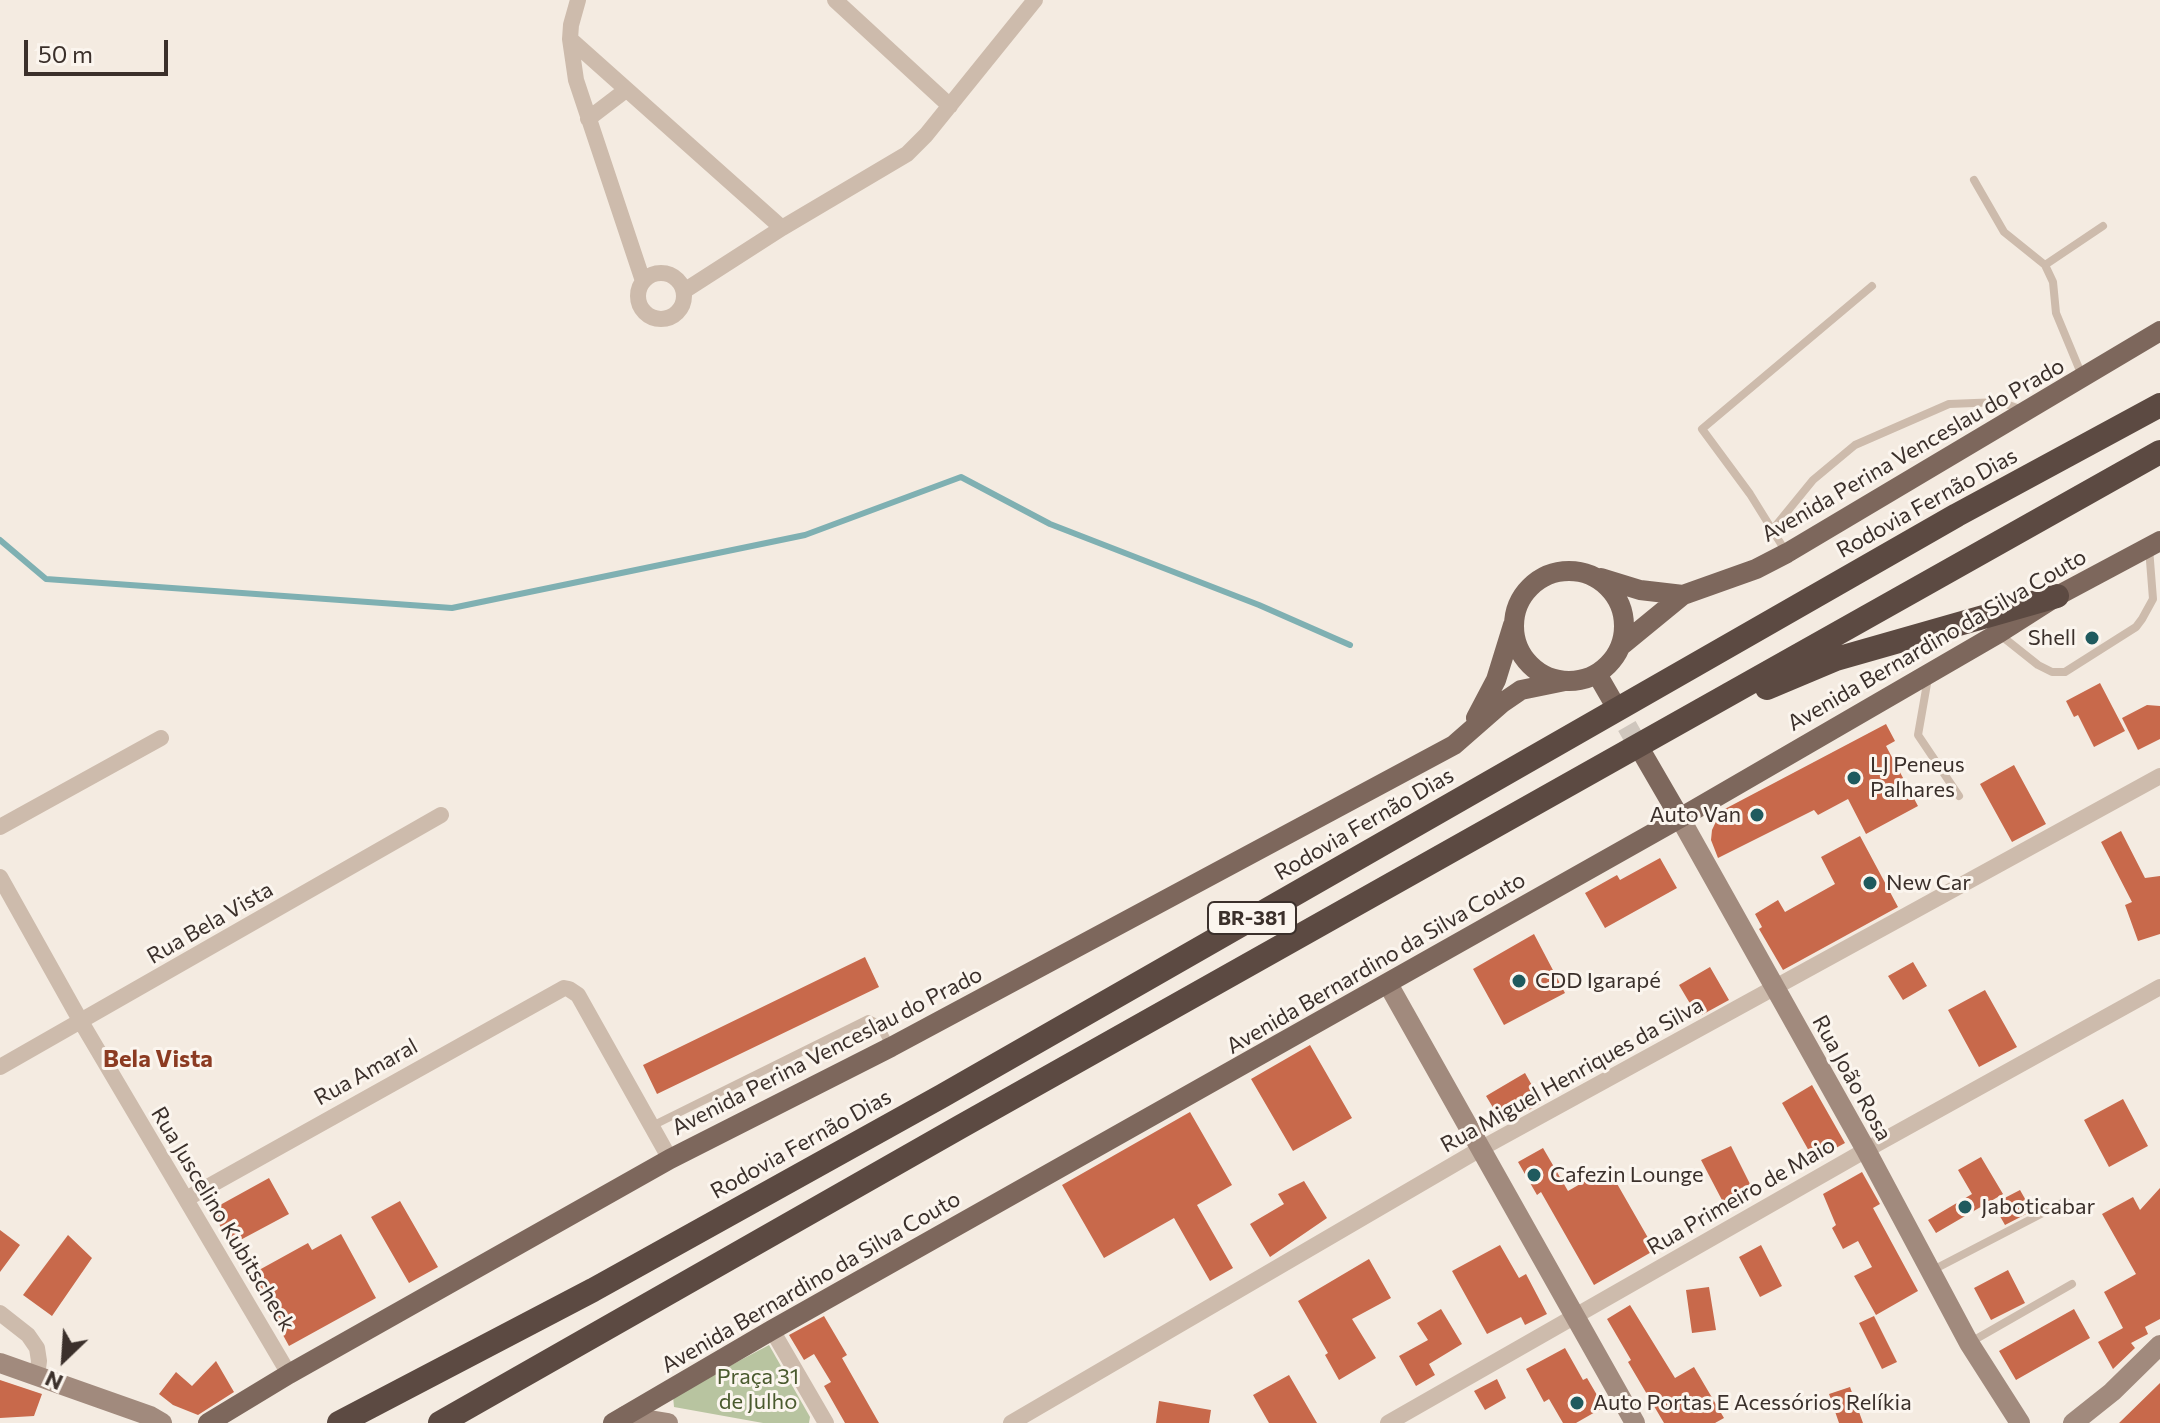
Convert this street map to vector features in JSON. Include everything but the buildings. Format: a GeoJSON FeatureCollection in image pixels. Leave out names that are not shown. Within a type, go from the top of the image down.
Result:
{"type":"FeatureCollection","features":[{"type":"Feature","properties":{"kind":"highway","name":"Rodovia Fernão Dias"},"geometry":{"type":"LineString","coordinates":[[339,1423],[593,1290],[900,1119],[1916,538],[2160,405]]}},
{"type":"Feature","properties":{"kind":"highway","name":"BR-381"},"geometry":{"type":"LineString","coordinates":[[440,1423],[2160,452]]}},
{"type":"Feature","properties":{"kind":"highway"},"geometry":{"type":"LineString","coordinates":[[1662,732],[1836,659],[2057,596]]}},
{"type":"Feature","properties":{"kind":"main road","name":"Avenida Perina Venceslau do Prado"},"geometry":{"type":"LineString","coordinates":[[1622,645],[1683,595],[1756,569],[1787,553],[2160,331]]}},
{"type":"Feature","properties":{"kind":"main road","name":"Avenida Bernardino da Silva Couto"},"geometry":{"type":"LineString","coordinates":[[619,1420],[772,1330],[1680,818],[1999,633],[2057,596],[2154,545]]}},
{"type":"Feature","properties":{"kind":"main road"},"geometry":{"type":"LineString","coordinates":[[1575,570],[1593,575],[1607,584],[1620,605],[1625,629],[1622,645],[1612,662],[1597,674],[1581,680],[1565,681],[1548,677],[1528,662],[1515,641],[1513,624],[1517,606],[1526,590],[1540,578],[1557,571],[1575,570]]}},
{"type":"Feature","properties":{"kind":"main road","name":"Avenida Perina Venceslau do Prado"},"geometry":{"type":"LineString","coordinates":[[1593,575],[1640,590],[1683,595]]}},
{"type":"Feature","properties":{"kind":"main road","name":"Avenida Perina Venceslau do Prado"},"geometry":{"type":"LineString","coordinates":[[1471,729],[1496,680],[1513,624]]}},
{"type":"Feature","properties":{"kind":"main road"},"geometry":{"type":"LineString","coordinates":[[1597,674],[1612,700]]}},
{"type":"Feature","properties":{"kind":"main road","name":"Avenida Perina Venceslau do Prado"},"geometry":{"type":"LineString","coordinates":[[208,1423],[670,1159],[891,1047],[1454,745],[1521,690],[1565,681]]}},
{"type":"Feature","properties":{"kind":"main road","name":"Rua João Rosa"},"geometry":{"type":"LineString","coordinates":[[1644,756],[1866,1150],[1969,1343],[2020,1423]]}},
{"type":"Feature","properties":{"kind":"main road"},"geometry":{"type":"LineString","coordinates":[[1388,984],[1635,1423]]}},
{"type":"Feature","properties":{"kind":"main road"},"geometry":{"type":"LineString","coordinates":[[2073,1423],[2112,1392],[2160,1345]]}},
{"type":"Feature","properties":{"kind":"main road"},"geometry":{"type":"LineString","coordinates":[[0,1363],[162,1423]]}},
{"type":"Feature","properties":{"kind":"main road"},"geometry":{"type":"LineString","coordinates":[[619,1420],[668,1423]]}},
{"type":"Feature","properties":{"kind":"street"},"geometry":{"type":"LineString","coordinates":[[578,0],[570,39],[576,80],[643,281]]}},
{"type":"Feature","properties":{"kind":"street"},"geometry":{"type":"LineString","coordinates":[[835,0],[950,106]]}},
{"type":"Feature","properties":{"kind":"street"},"geometry":{"type":"LineString","coordinates":[[684,291],[907,154],[1035,0]]}},
{"type":"Feature","properties":{"kind":"street"},"geometry":{"type":"LineString","coordinates":[[570,39],[782,228]]}},
{"type":"Feature","properties":{"kind":"street"},"geometry":{"type":"LineString","coordinates":[[588,119],[626,90]]}},
{"type":"Feature","properties":{"kind":"street"},"geometry":{"type":"LineString","coordinates":[[663,272],[677,278],[684,291],[678,312],[665,319],[649,316],[639,304],[637,296],[643,281],[663,272]]}},
{"type":"Feature","properties":{"kind":"street"},"geometry":{"type":"LineString","coordinates":[[0,827],[161,738]]}},
{"type":"Feature","properties":{"kind":"street","name":"Rua Miguel Henriques da Silva"},"geometry":{"type":"LineString","coordinates":[[1011,1423],[1482,1148],[2160,776]]}},
{"type":"Feature","properties":{"kind":"street","name":"Rua Bela Vista"},"geometry":{"type":"LineString","coordinates":[[0,1067],[441,815]]}},
{"type":"Feature","properties":{"kind":"street","name":"Rua Juscelino Kubitscheck"},"geometry":{"type":"LineString","coordinates":[[0,877],[80,1020],[289,1374]]}},
{"type":"Feature","properties":{"kind":"street","name":"Rua Primeiro de Maio"},"geometry":{"type":"LineString","coordinates":[[1388,1423],[1866,1150],[2160,987]]}},
{"type":"Feature","properties":{"kind":"street","name":"Rua Amaral"},"geometry":{"type":"LineString","coordinates":[[186,1199],[558,990],[569,989],[578,995],[651,1127]]}},
{"type":"Feature","properties":{"kind":"street"},"geometry":{"type":"LineString","coordinates":[[651,1127],[670,1159]]}},
{"type":"Feature","properties":{"kind":"street"},"geometry":{"type":"LineString","coordinates":[[0,1313],[28,1335],[37,1348],[37,1376]]}},
{"type":"Feature","properties":{"kind":"street"},"geometry":{"type":"LineString","coordinates":[[772,1330],[826,1423]]}},
{"type":"Feature","properties":{"kind":"lane"},"geometry":{"type":"LineString","coordinates":[[1974,180],[2004,232],[2045,265],[2053,282],[2056,313],[2083,379]]}},
{"type":"Feature","properties":{"kind":"lane"},"geometry":{"type":"LineString","coordinates":[[2045,265],[2103,226]]}},
{"type":"Feature","properties":{"kind":"lane"},"geometry":{"type":"LineString","coordinates":[[1787,553],[1702,429],[1872,286]]}},
{"type":"Feature","properties":{"kind":"lane"},"geometry":{"type":"LineString","coordinates":[[1773,529],[1813,480],[1855,445],[1949,404],[2000,402],[2025,411]]}},
{"type":"Feature","properties":{"kind":"lane"},"geometry":{"type":"LineString","coordinates":[[1999,633],[2038,665],[2052,672],[2065,672],[2136,627],[2142,619],[2153,599],[2154,545]]}},
{"type":"Feature","properties":{"kind":"lane"},"geometry":{"type":"LineString","coordinates":[[1929,672],[1918,735],[1959,796]]}},
{"type":"Feature","properties":{"kind":"lane"},"geometry":{"type":"LineString","coordinates":[[651,1127],[868,1019],[879,1024],[891,1047]]}},
{"type":"Feature","properties":{"kind":"lane"},"geometry":{"type":"LineString","coordinates":[[1930,1271],[2066,1201]]}},
{"type":"Feature","properties":{"kind":"lane"},"geometry":{"type":"LineString","coordinates":[[1969,1343],[2072,1284]]}},
{"type":"Feature","properties":{"kind":"green space","name":"Praça 31 de Julho"},"geometry":{"type":"Polygon","coordinates":[[[769,1345],[810,1417],[809,1423],[763,1423],[674,1407],[673,1396],[769,1345]]]}},
{"type":"Feature","properties":{"kind":"waterway"},"geometry":{"type":"LineString","coordinates":[[0,540],[46,579],[452,608],[805,535],[961,477],[1050,524],[1259,605],[1350,645]]}},
{"type":"Feature","properties":{"kind":"tunnel"},"geometry":{"type":"LineString","coordinates":[[1612,700],[1644,756]]}},
{"type":"Feature","properties":{"kind":"place","name":"Shell"},"geometry":{"type":"Point","coordinates":[2092,638]}},
{"type":"Feature","properties":{"kind":"place","name":"LJ Peneus Palhares"},"geometry":{"type":"Point","coordinates":[1854,778]}},
{"type":"Feature","properties":{"kind":"place","name":"Auto Van"},"geometry":{"type":"Point","coordinates":[1757,815]}},
{"type":"Feature","properties":{"kind":"place","name":"New Car"},"geometry":{"type":"Point","coordinates":[1870,883]}},
{"type":"Feature","properties":{"kind":"place","name":"CDD Igarapé"},"geometry":{"type":"Point","coordinates":[1519,981]}},
{"type":"Feature","properties":{"kind":"place","name":"Cafezin Lounge"},"geometry":{"type":"Point","coordinates":[1534,1175]}},
{"type":"Feature","properties":{"kind":"place","name":"Jaboticabar"},"geometry":{"type":"Point","coordinates":[1965,1207]}},
{"type":"Feature","properties":{"kind":"place","name":"Auto Portas E Acessórios Relíkia"},"geometry":{"type":"Point","coordinates":[1577,1403]}},
{"type":"Feature","properties":{"kind":"district","name":"Bela Vista"},"geometry":{"type":"Point","coordinates":[158,1059]}}]}
